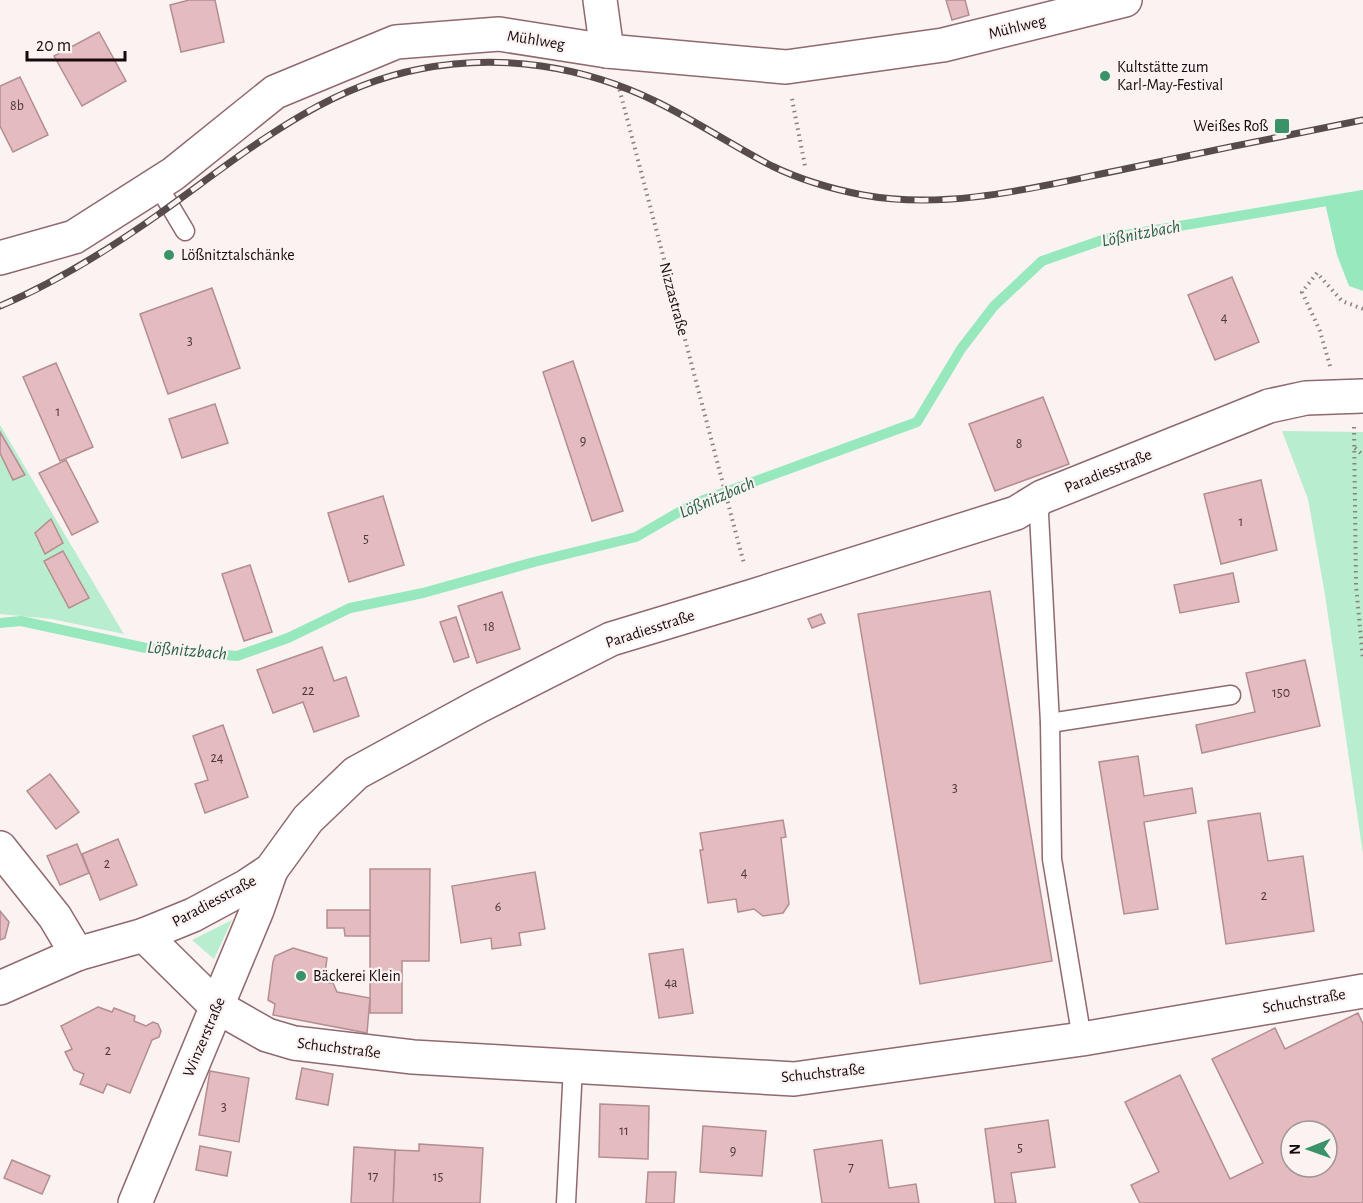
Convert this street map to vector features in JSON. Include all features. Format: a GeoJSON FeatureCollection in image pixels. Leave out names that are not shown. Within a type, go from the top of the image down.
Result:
{"type":"FeatureCollection","features":[{"type":"Feature","properties":{"kind":"street"},"geometry":{"type":"LineString","coordinates":[[600,0],[607,51]]}},
{"type":"Feature","properties":{"kind":"street","name":"Mühlweg"},"geometry":{"type":"LineString","coordinates":[[0,258],[74,237],[173,174],[275,92],[396,42],[499,34],[607,51],[786,67],[943,45],[1125,0]]}},
{"type":"Feature","properties":{"kind":"street","name":"Paradiesstraße"},"geometry":{"type":"LineString","coordinates":[[0,988],[77,954],[144,935],[193,915],[247,886],[271,870],[308,819],[356,773],[479,706],[611,639],[1016,513],[1042,497],[1269,406],[1306,398],[1330,397],[1359,409]]}},
{"type":"Feature","properties":{"kind":"street"},"geometry":{"type":"LineString","coordinates":[[0,848],[55,917],[77,954]]}},
{"type":"Feature","properties":{"kind":"street","name":"Winzerstraße"},"geometry":{"type":"LineString","coordinates":[[135,1203],[257,910],[271,870]]}},
{"type":"Feature","properties":{"kind":"street","name":"Schuchstraße"},"geometry":{"type":"LineString","coordinates":[[144,935],[216,1006],[267,1035],[294,1043],[413,1057],[794,1079],[1082,1039],[1363,991]]}},
{"type":"Feature","properties":{"kind":"lane"},"geometry":{"type":"LineString","coordinates":[[157,184],[185,231]]}},
{"type":"Feature","properties":{"kind":"lane"},"geometry":{"type":"LineString","coordinates":[[1042,497],[1039,514],[1050,723],[1052,859],[1082,1039]]}},
{"type":"Feature","properties":{"kind":"lane"},"geometry":{"type":"LineString","coordinates":[[1050,723],[1232,695]]}},
{"type":"Feature","properties":{"kind":"lane"},"geometry":{"type":"LineString","coordinates":[[566,1203],[573,1067]]}},
{"type":"Feature","properties":{"kind":"path","name":"Nizzastraße"},"geometry":{"type":"LineString","coordinates":[[607,51],[618,85],[753,596]]}},
{"type":"Feature","properties":{"kind":"path"},"geometry":{"type":"LineString","coordinates":[[786,67],[805,166]]}},
{"type":"Feature","properties":{"kind":"path"},"geometry":{"type":"LineString","coordinates":[[1330,397],[1330,361],[1320,331],[1302,292],[1317,273],[1342,301],[1363,309]]}},
{"type":"Feature","properties":{"kind":"path"},"geometry":{"type":"LineString","coordinates":[[1359,409],[1354,448],[1356,585],[1363,660]]}},
{"type":"Feature","properties":{"kind":"path"},"geometry":{"type":"LineString","coordinates":[[1354,448],[1363,455]]}},
{"type":"Feature","properties":{"kind":"path"},"geometry":{"type":"LineString","coordinates":[[1356,585],[1363,579]]}},
{"type":"Feature","properties":{"kind":"shaded area"},"geometry":{"type":"Polygon","coordinates":[[[1363,195],[1363,291],[1349,286],[1337,255],[1325,203],[1363,195]]]}},
{"type":"Feature","properties":{"kind":"shaded area"},"geometry":{"type":"Polygon","coordinates":[[[0,425],[124,634],[51,619],[0,614],[0,425]]]}},
{"type":"Feature","properties":{"kind":"shaded area"},"geometry":{"type":"Polygon","coordinates":[[[1282,431],[1363,432],[1363,854],[1325,595],[1308,499],[1282,431]]]}},
{"type":"Feature","properties":{"kind":"shaded area"},"geometry":{"type":"Polygon","coordinates":[[[232,920],[214,959],[192,940],[232,920]]]}},
{"type":"Feature","properties":{"kind":"building"},"geometry":{"type":"Polygon","coordinates":[[[189,0],[215,0],[224,42],[181,52],[170,5],[189,0]]]}},
{"type":"Feature","properties":{"kind":"building"},"geometry":{"type":"Polygon","coordinates":[[[946,0],[965,0],[969,15],[952,20],[946,0]]]}},
{"type":"Feature","properties":{"kind":"building"},"geometry":{"type":"Polygon","coordinates":[[[99,32],[126,81],[82,106],[54,56],[99,32]]]}},
{"type":"Feature","properties":{"kind":"building"},"geometry":{"type":"Polygon","coordinates":[[[20,77],[48,135],[13,152],[0,126],[0,86],[20,77]]]}},
{"type":"Feature","properties":{"kind":"building"},"geometry":{"type":"Polygon","coordinates":[[[1232,277],[1259,342],[1215,360],[1188,295],[1232,277]]]}},
{"type":"Feature","properties":{"kind":"building"},"geometry":{"type":"Polygon","coordinates":[[[212,288],[240,368],[168,394],[140,314],[212,288]]]}},
{"type":"Feature","properties":{"kind":"building"},"geometry":{"type":"Polygon","coordinates":[[[573,361],[623,511],[592,521],[543,372],[573,361]]]}},
{"type":"Feature","properties":{"kind":"building"},"geometry":{"type":"Polygon","coordinates":[[[56,363],[93,447],[60,461],[23,377],[56,363]]]}},
{"type":"Feature","properties":{"kind":"building"},"geometry":{"type":"Polygon","coordinates":[[[1043,397],[1069,464],[995,491],[969,424],[1043,397]]]}},
{"type":"Feature","properties":{"kind":"building"},"geometry":{"type":"Polygon","coordinates":[[[215,404],[228,443],[182,458],[169,419],[215,404]]]}},
{"type":"Feature","properties":{"kind":"building"},"geometry":{"type":"Polygon","coordinates":[[[0,432],[25,475],[13,480],[0,453],[0,432]]]}},
{"type":"Feature","properties":{"kind":"building"},"geometry":{"type":"Polygon","coordinates":[[[66,460],[98,522],[72,535],[39,473],[66,460]]]}},
{"type":"Feature","properties":{"kind":"building"},"geometry":{"type":"Polygon","coordinates":[[[1261,480],[1277,550],[1221,564],[1204,494],[1261,480]]]}},
{"type":"Feature","properties":{"kind":"building"},"geometry":{"type":"Polygon","coordinates":[[[383,496],[404,565],[349,582],[328,513],[383,496]]]}},
{"type":"Feature","properties":{"kind":"building"},"geometry":{"type":"Polygon","coordinates":[[[51,519],[63,543],[45,554],[35,533],[51,519]]]}},
{"type":"Feature","properties":{"kind":"building"},"geometry":{"type":"Polygon","coordinates":[[[63,551],[89,598],[69,608],[44,561],[63,551]]]}},
{"type":"Feature","properties":{"kind":"building"},"geometry":{"type":"Polygon","coordinates":[[[250,565],[272,632],[244,641],[222,574],[250,565]]]}},
{"type":"Feature","properties":{"kind":"building"},"geometry":{"type":"Polygon","coordinates":[[[1233,573],[1239,602],[1180,613],[1174,585],[1233,573]]]}},
{"type":"Feature","properties":{"kind":"building"},"geometry":{"type":"Polygon","coordinates":[[[990,591],[1052,961],[920,984],[858,614],[990,591]]]}},
{"type":"Feature","properties":{"kind":"building"},"geometry":{"type":"Polygon","coordinates":[[[502,592],[520,649],[477,663],[458,606],[502,592]]]}},
{"type":"Feature","properties":{"kind":"building"},"geometry":{"type":"Polygon","coordinates":[[[821,614],[825,623],[812,628],[808,619],[821,614]]]}},
{"type":"Feature","properties":{"kind":"building"},"geometry":{"type":"Polygon","coordinates":[[[456,617],[469,657],[454,662],[440,622],[456,617]]]}},
{"type":"Feature","properties":{"kind":"building"},"geometry":{"type":"Polygon","coordinates":[[[322,647],[334,681],[346,677],[359,716],[314,732],[303,702],[273,713],[257,670],[322,647]]]}},
{"type":"Feature","properties":{"kind":"building"},"geometry":{"type":"Polygon","coordinates":[[[1305,660],[1320,726],[1202,753],[1196,725],[1255,712],[1246,673],[1305,660]]]}},
{"type":"Feature","properties":{"kind":"building"},"geometry":{"type":"Polygon","coordinates":[[[223,725],[248,797],[205,813],[195,784],[208,780],[193,736],[223,725]]]}},
{"type":"Feature","properties":{"kind":"building"},"geometry":{"type":"Polygon","coordinates":[[[1138,756],[1144,796],[1192,788],[1196,813],[1144,822],[1158,909],[1124,914],[1099,762],[1138,756]]]}},
{"type":"Feature","properties":{"kind":"building"},"geometry":{"type":"Polygon","coordinates":[[[50,774],[79,812],[56,829],[27,791],[50,774]]]}},
{"type":"Feature","properties":{"kind":"building"},"geometry":{"type":"Polygon","coordinates":[[[1260,813],[1268,861],[1303,856],[1314,931],[1226,944],[1208,821],[1260,813]]]}},
{"type":"Feature","properties":{"kind":"building"},"geometry":{"type":"Polygon","coordinates":[[[783,820],[786,837],[781,838],[789,904],[783,913],[763,916],[754,909],[738,912],[736,899],[708,903],[700,850],[703,850],[700,833],[783,820]]]}},
{"type":"Feature","properties":{"kind":"building"},"geometry":{"type":"Polygon","coordinates":[[[118,839],[137,885],[100,900],[82,854],[118,839]]]}},
{"type":"Feature","properties":{"kind":"building"},"geometry":{"type":"Polygon","coordinates":[[[77,844],[89,873],[60,885],[47,856],[77,844]]]}},
{"type":"Feature","properties":{"kind":"building"},"geometry":{"type":"Polygon","coordinates":[[[370,869],[430,869],[429,961],[402,961],[402,1013],[370,1013],[370,869]]]}},
{"type":"Feature","properties":{"kind":"building"},"geometry":{"type":"Polygon","coordinates":[[[535,872],[545,929],[519,933],[521,945],[492,949],[491,938],[461,943],[452,886],[535,872]]]}},
{"type":"Feature","properties":{"kind":"building"},"geometry":{"type":"Polygon","coordinates":[[[327,910],[370,910],[370,936],[345,936],[344,928],[327,928],[327,910]]]}},
{"type":"Feature","properties":{"kind":"building"},"geometry":{"type":"Polygon","coordinates":[[[0,911],[9,922],[5,938],[0,940],[0,911]]]}},
{"type":"Feature","properties":{"kind":"building"},"geometry":{"type":"Polygon","coordinates":[[[293,948],[327,958],[324,982],[333,983],[337,992],[370,998],[367,1033],[273,1015],[275,1004],[268,1000],[273,962],[275,956],[293,948]]]}},
{"type":"Feature","properties":{"kind":"building"},"geometry":{"type":"Polygon","coordinates":[[[683,949],[693,1013],[659,1018],[649,954],[683,949]]]}},
{"type":"Feature","properties":{"kind":"building"},"geometry":{"type":"Polygon","coordinates":[[[98,1007],[112,1012],[114,1008],[135,1016],[134,1021],[146,1026],[153,1022],[158,1024],[161,1031],[159,1037],[152,1040],[130,1093],[107,1084],[103,1093],[80,1084],[84,1074],[74,1070],[65,1052],[72,1049],[61,1026],[98,1007]]]}},
{"type":"Feature","properties":{"kind":"building"},"geometry":{"type":"Polygon","coordinates":[[[1358,1013],[1363,1024],[1363,1203],[1140,1203],[1131,1185],[1159,1172],[1125,1102],[1180,1075],[1230,1179],[1263,1163],[1212,1059],[1275,1028],[1285,1049],[1358,1013]]]}},
{"type":"Feature","properties":{"kind":"building"},"geometry":{"type":"Polygon","coordinates":[[[302,1068],[333,1074],[328,1105],[296,1099],[302,1068]]]}},
{"type":"Feature","properties":{"kind":"building"},"geometry":{"type":"Polygon","coordinates":[[[210,1071],[249,1078],[239,1142],[199,1135],[210,1071]]]}},
{"type":"Feature","properties":{"kind":"building"},"geometry":{"type":"Polygon","coordinates":[[[600,1104],[649,1106],[648,1159],[599,1157],[600,1104]]]}},
{"type":"Feature","properties":{"kind":"building"},"geometry":{"type":"Polygon","coordinates":[[[1048,1120],[1055,1167],[1011,1173],[1016,1203],[995,1203],[985,1129],[1048,1120]]]}},
{"type":"Feature","properties":{"kind":"building"},"geometry":{"type":"Polygon","coordinates":[[[703,1126],[766,1131],[762,1176],[700,1172],[703,1126]]]}},
{"type":"Feature","properties":{"kind":"building"},"geometry":{"type":"Polygon","coordinates":[[[882,1140],[889,1188],[916,1184],[919,1203],[822,1203],[814,1150],[882,1140]]]}},
{"type":"Feature","properties":{"kind":"building"},"geometry":{"type":"Polygon","coordinates":[[[419,1144],[483,1148],[480,1203],[393,1203],[395,1150],[419,1151],[419,1144]]]}},
{"type":"Feature","properties":{"kind":"building"},"geometry":{"type":"Polygon","coordinates":[[[200,1146],[231,1152],[227,1176],[196,1170],[200,1146]]]}},
{"type":"Feature","properties":{"kind":"building"},"geometry":{"type":"Polygon","coordinates":[[[354,1147],[395,1150],[393,1203],[351,1203],[354,1147]]]}},
{"type":"Feature","properties":{"kind":"building"},"geometry":{"type":"Polygon","coordinates":[[[12,1160],[50,1176],[42,1194],[4,1178],[12,1160]]]}},
{"type":"Feature","properties":{"kind":"building"},"geometry":{"type":"Polygon","coordinates":[[[648,1172],[676,1172],[674,1203],[646,1203],[648,1172]]]}},
{"type":"Feature","properties":{"kind":"waterway","name":"Lößnitzbach"},"geometry":{"type":"LineString","coordinates":[[0,623],[21,621],[146,648],[237,656],[288,638],[350,608],[423,593],[636,537],[693,504],[917,422],[961,349],[994,306],[1042,261],[1108,238],[1363,195]]}},
{"type":"Feature","properties":{"kind":"railway"},"geometry":{"type":"LineString","coordinates":[[0,306],[42,287],[101,253],[251,148],[315,108],[383,78],[450,64],[511,63],[541,66],[600,79],[657,102],[794,176],[851,193],[896,199],[962,198],[1028,189],[1363,120]]}},
{"type":"Feature","properties":{"kind":"place","name":"Kultstätte zum Karl-May-Festival"},"geometry":{"type":"Point","coordinates":[1105,76]}},
{"type":"Feature","properties":{"kind":"place","name":"Weißes Roß"},"geometry":{"type":"Point","coordinates":[1282,126]}},
{"type":"Feature","properties":{"kind":"place","name":"Lößnitztalschänke"},"geometry":{"type":"Point","coordinates":[169,255]}},
{"type":"Feature","properties":{"kind":"place","name":"Bäckerei Klein"},"geometry":{"type":"Point","coordinates":[301,976]}}]}
